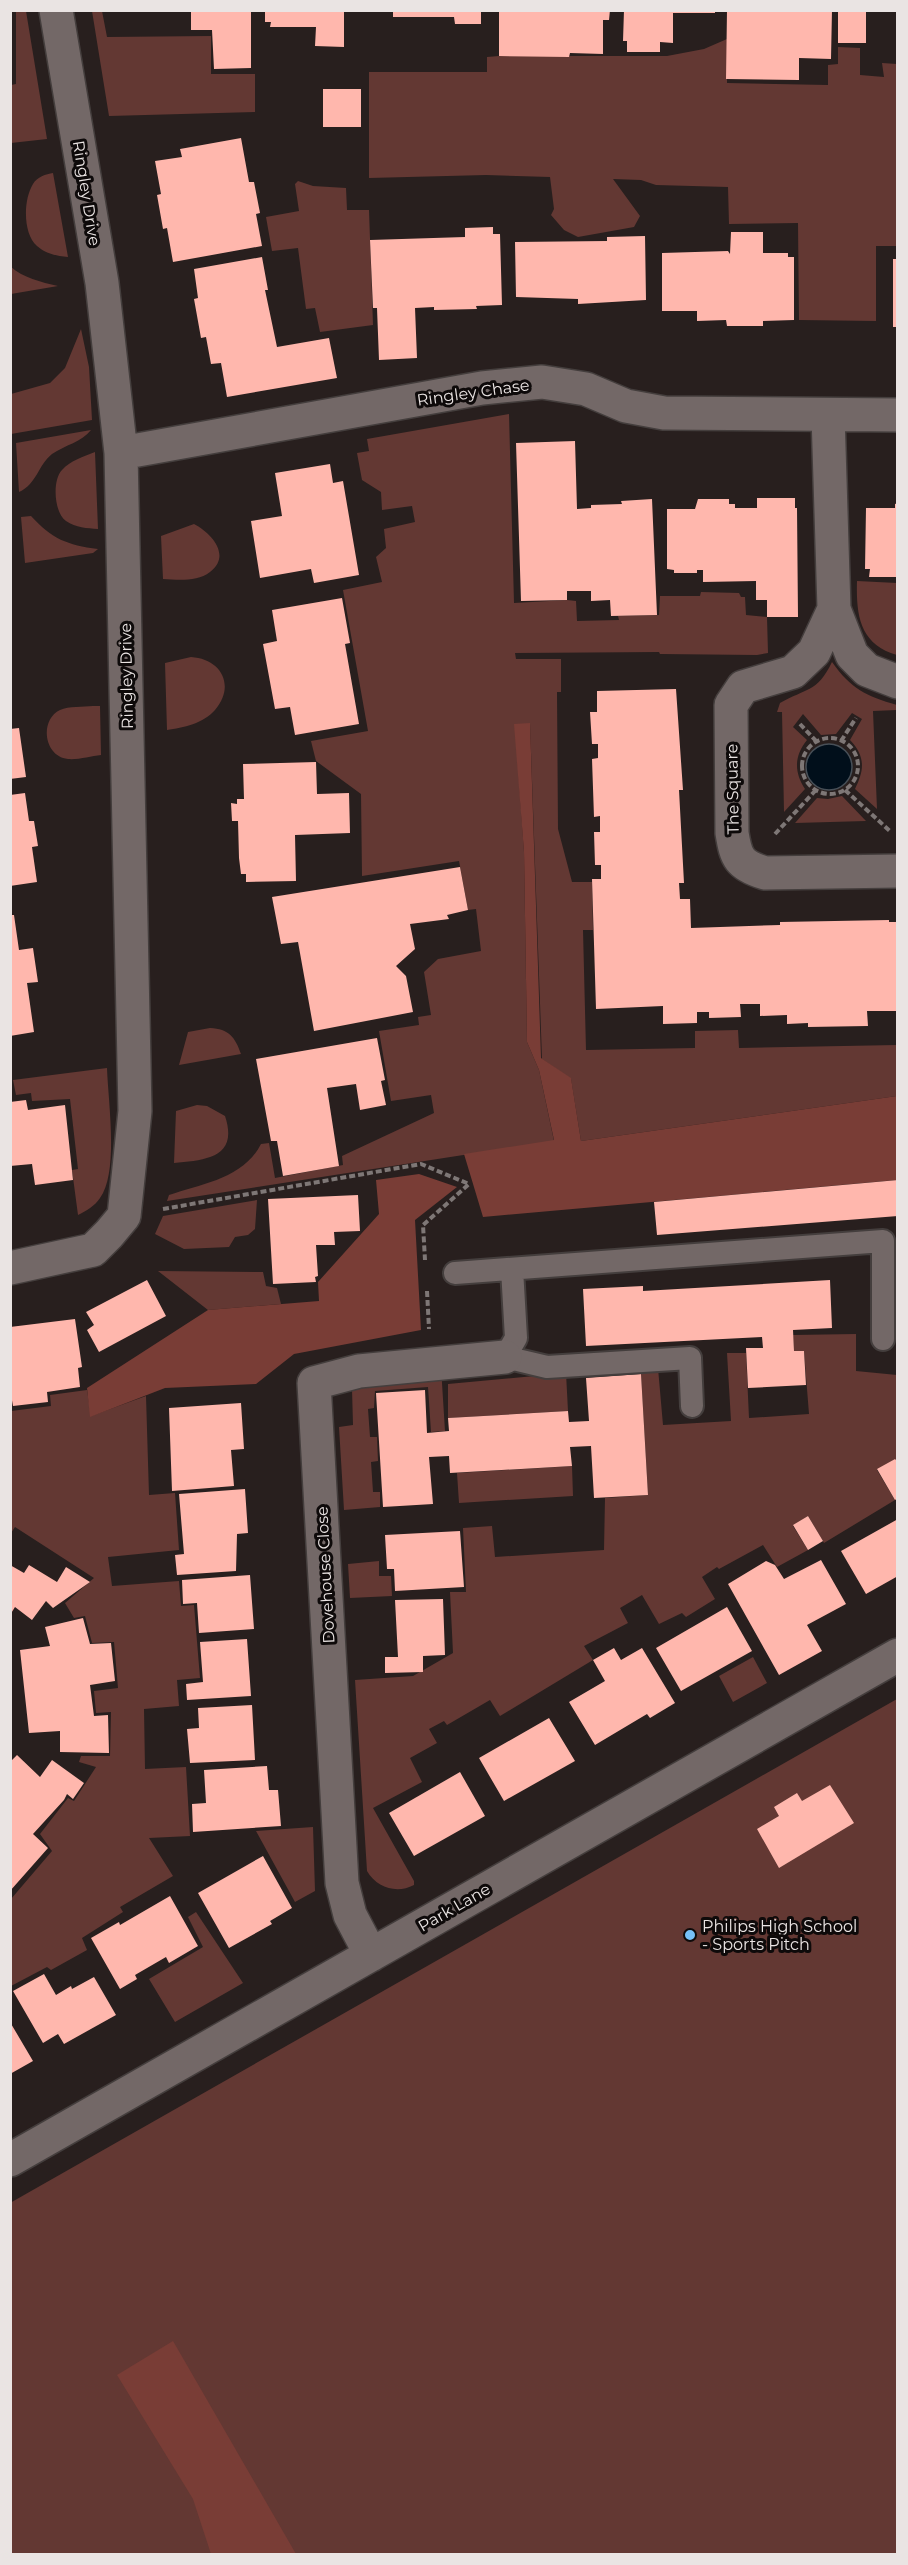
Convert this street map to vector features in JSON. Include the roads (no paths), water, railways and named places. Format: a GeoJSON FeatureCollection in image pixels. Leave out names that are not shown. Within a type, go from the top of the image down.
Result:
{"type":"FeatureCollection","features":[{"type":"Feature","properties":{"kind":"street","name":"Ringley Drive"},"geometry":{"type":"LineString","coordinates":[[10,1268],[93,1250],[124,1216],[135,1110],[121,453],[102,283],[56,10]]}},
{"type":"Feature","properties":{"kind":"street","name":"Ringley Chase"},"geometry":{"type":"LineString","coordinates":[[121,453],[482,388],[542,382],[586,388],[627,406],[664,413],[897,415]]}},
{"type":"Feature","properties":{"kind":"street","name":"The Square"},"geometry":{"type":"LineString","coordinates":[[828,415],[834,609],[852,655],[867,670],[897,682]]}},
{"type":"Feature","properties":{"kind":"street","name":"The Square"},"geometry":{"type":"LineString","coordinates":[[834,609],[814,652],[793,672],[743,687],[731,705],[732,833],[735,851],[739,860],[765,873],[897,871]]}},
{"type":"Feature","properties":{"kind":"street","name":"Dovehouse Close"},"geometry":{"type":"LineString","coordinates":[[371,1954],[350,1915],[342,1883],[314,1383],[358,1371],[505,1357]]}},
{"type":"Feature","properties":{"kind":"street","name":"Park Lane"},"geometry":{"type":"LineString","coordinates":[[10,2160],[897,1654]]}},
{"type":"Feature","properties":{"kind":"lane"},"geometry":{"type":"LineString","coordinates":[[455,1273],[883,1242],[883,1339]]}},
{"type":"Feature","properties":{"kind":"lane"},"geometry":{"type":"LineString","coordinates":[[512,1269],[516,1338],[505,1357],[547,1367],[690,1358],[692,1406]]}},
{"type":"Feature","properties":{"kind":"water"},"geometry":{"type":"Polygon","coordinates":[[[829,744],[845,751],[852,767],[845,783],[829,790],[813,783],[806,767],[813,751],[829,744]]]}},
{"type":"Feature","properties":{"kind":"place","name":"Philips High School - Sports Pitch"},"geometry":{"type":"Point","coordinates":[690,1935]}}]}
